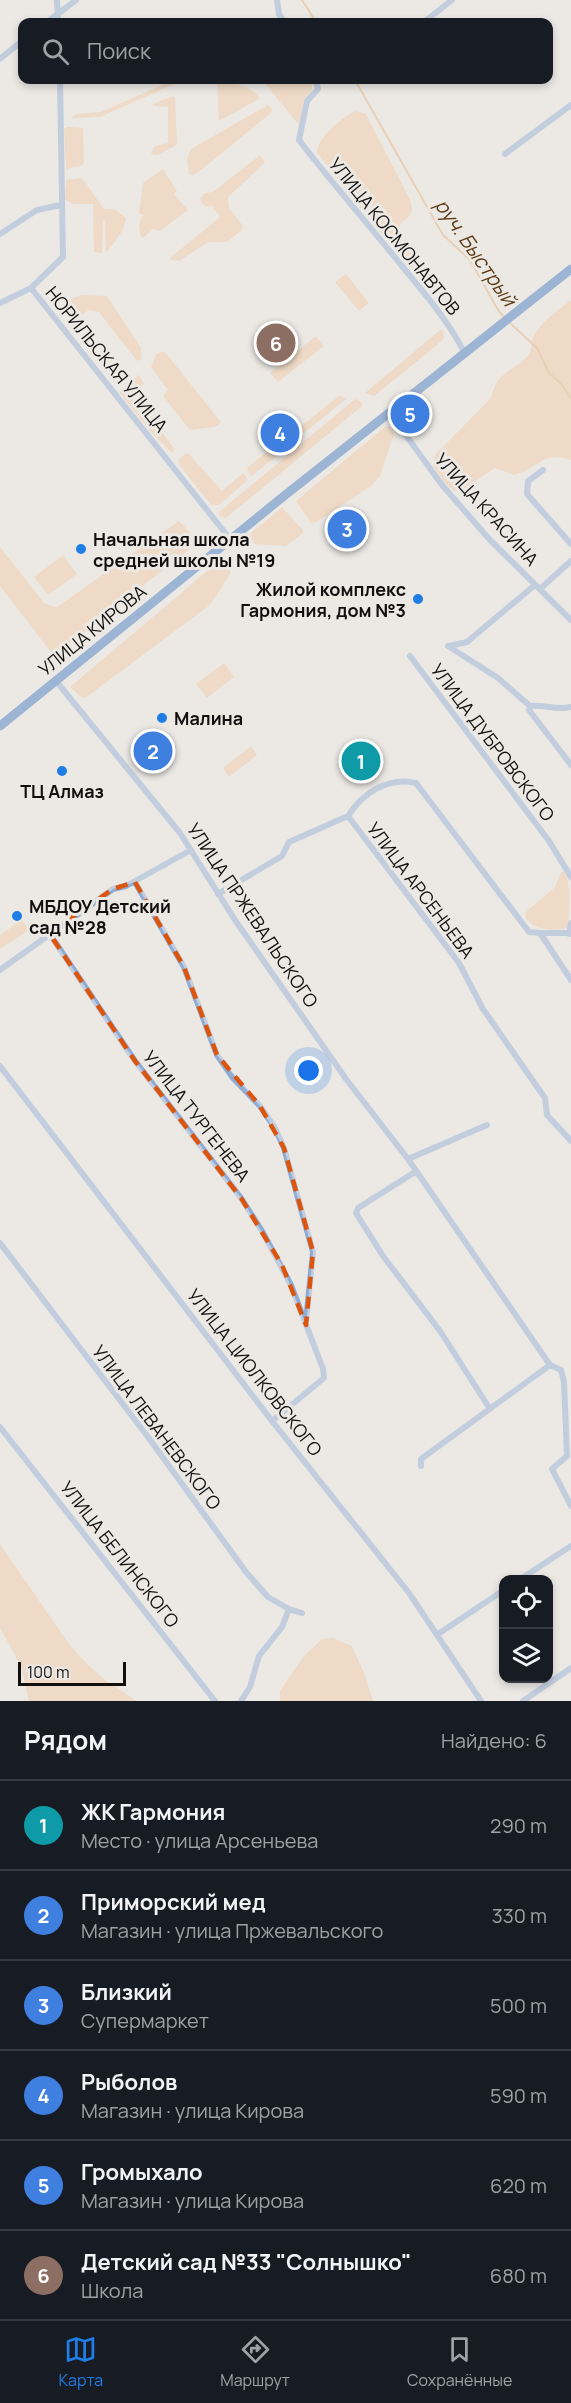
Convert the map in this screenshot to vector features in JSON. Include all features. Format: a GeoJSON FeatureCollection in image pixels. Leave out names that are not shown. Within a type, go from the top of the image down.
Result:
{"type":"FeatureCollection","features":[{"type":"Feature","properties":{"kind":"main road","name":"УЛИЦА КИРОВА"},"geometry":{"type":"LineString","coordinates":[[0,726],[230,539],[571,269]]}},
{"type":"Feature","properties":{"kind":"street"},"geometry":{"type":"LineString","coordinates":[[57,0],[58,18]]}},
{"type":"Feature","properties":{"kind":"street"},"geometry":{"type":"LineString","coordinates":[[59,18],[76,0]]}},
{"type":"Feature","properties":{"kind":"street"},"geometry":{"type":"LineString","coordinates":[[277,0],[282,18]]}},
{"type":"Feature","properties":{"kind":"street"},"geometry":{"type":"LineString","coordinates":[[429,18],[452,0]]}},
{"type":"Feature","properties":{"kind":"street"},"geometry":{"type":"LineString","coordinates":[[0,59],[18,44]]}},
{"type":"Feature","properties":{"kind":"street","name":"НОРИЛЬСКАЯ УЛИЦА"},"geometry":{"type":"LineString","coordinates":[[60,84],[63,257],[31,288],[230,539]]}},
{"type":"Feature","properties":{"kind":"street","name":"УЛИЦА КОСМОНАВТОВ"},"geometry":{"type":"LineString","coordinates":[[317,84],[318,89],[307,101],[299,140],[343,197],[426,295],[456,336],[464,352]]}},
{"type":"Feature","properties":{"kind":"street"},"geometry":{"type":"LineString","coordinates":[[505,154],[571,105]]}},
{"type":"Feature","properties":{"kind":"street"},"geometry":{"type":"LineString","coordinates":[[0,234],[37,210],[61,205]]}},
{"type":"Feature","properties":{"kind":"street"},"geometry":{"type":"LineString","coordinates":[[0,303],[31,288]]}},
{"type":"Feature","properties":{"kind":"street","name":"УЛИЦА КРАСИНА"},"geometry":{"type":"LineString","coordinates":[[389,412],[442,485],[571,620]]}},
{"type":"Feature","properties":{"kind":"street"},"geometry":{"type":"LineString","coordinates":[[543,470],[528,481],[527,494],[571,544]]}},
{"type":"Feature","properties":{"kind":"street"},"geometry":{"type":"LineString","coordinates":[[571,561],[467,642],[448,646],[498,678],[530,706],[541,705],[560,709],[571,707]]}},
{"type":"Feature","properties":{"kind":"street","name":"УЛИЦА ДУБРОВСКОГО"},"geometry":{"type":"LineString","coordinates":[[410,656],[549,841],[571,877]]}},
{"type":"Feature","properties":{"kind":"street","name":"УЛИЦА ПРЖЕВАЛЬСКОГО"},"geometry":{"type":"LineString","coordinates":[[56,681],[167,815],[218,894],[346,1078],[408,1159],[550,1365],[561,1370],[567,1452],[565,1459],[552,1469],[571,1506]]}},
{"type":"Feature","properties":{"kind":"street"},"geometry":{"type":"LineString","coordinates":[[530,706],[529,710],[571,765]]}},
{"type":"Feature","properties":{"kind":"street"},"geometry":{"type":"LineString","coordinates":[[348,816],[360,799],[374,789],[391,784],[416,783],[529,932],[570,934],[571,923]]}},
{"type":"Feature","properties":{"kind":"street","name":"УЛИЦА АРСЕНЬЕВА"},"geometry":{"type":"LineString","coordinates":[[218,894],[282,856],[289,842],[348,816],[459,963],[483,1010],[545,1098],[547,1115],[571,1141]]}},
{"type":"Feature","properties":{"kind":"street"},"geometry":{"type":"LineString","coordinates":[[0,970],[113,889],[135,882],[191,850]]}},
{"type":"Feature","properties":{"kind":"street"},"geometry":{"type":"LineString","coordinates":[[135,882],[184,967],[217,1055],[233,1078],[260,1106],[275,1128],[284,1148],[313,1252],[306,1325]]}},
{"type":"Feature","properties":{"kind":"street","name":"УЛИЦА ТУРГЕНЕВА"},"geometry":{"type":"LineString","coordinates":[[49,933],[135,1061],[241,1197],[282,1265],[323,1369],[324,1378],[272,1421]]}},
{"type":"Feature","properties":{"kind":"street"},"geometry":{"type":"LineString","coordinates":[[540,933],[571,980]]}},
{"type":"Feature","properties":{"kind":"street","name":"УЛИЦА ЦИОЛКОВСКОГО"},"geometry":{"type":"LineString","coordinates":[[0,1066],[272,1421],[409,1593],[481,1701]]}},
{"type":"Feature","properties":{"kind":"street"},"geometry":{"type":"LineString","coordinates":[[408,1159],[487,1125]]}},
{"type":"Feature","properties":{"kind":"street"},"geometry":{"type":"LineString","coordinates":[[415,1172],[358,1208],[357,1213],[383,1256],[440,1331],[490,1409]]}},
{"type":"Feature","properties":{"kind":"street","name":"УЛИЦА ЛЕВАНЕВСКОГО"},"geometry":{"type":"LineString","coordinates":[[0,1243],[148,1437],[246,1572],[268,1597],[289,1609],[302,1613]]}},
{"type":"Feature","properties":{"kind":"street"},"geometry":{"type":"LineString","coordinates":[[421,1466],[421,1459],[550,1365]]}},
{"type":"Feature","properties":{"kind":"street","name":"УЛИЦА БЕЛИНСКОГО"},"geometry":{"type":"LineString","coordinates":[[0,1427],[215,1701]]}},
{"type":"Feature","properties":{"kind":"street"},"geometry":{"type":"LineString","coordinates":[[527,1575],[571,1546]]}},
{"type":"Feature","properties":{"kind":"street"},"geometry":{"type":"LineString","coordinates":[[438,1634],[499,1593]]}},
{"type":"Feature","properties":{"kind":"street"},"geometry":{"type":"LineString","coordinates":[[241,1701],[250,1687],[259,1656],[282,1627],[289,1609]]}},
{"type":"Feature","properties":{"kind":"street"},"geometry":{"type":"LineString","coordinates":[[523,1701],[571,1668]]}},
{"type":"Feature","properties":{"kind":"highlighted area"},"geometry":{"type":"Polygon","coordinates":[[[135,882],[184,967],[217,1055],[260,1106],[284,1148],[313,1252],[306,1325],[282,1265],[241,1198],[135,1061],[49,933],[113,889],[135,882]]]}},
{"type":"Feature","properties":{"kind":"shaded area"},"geometry":{"type":"Polygon","coordinates":[[[164,84],[174,84],[100,117],[70,118],[77,114],[101,112],[164,84]]]}},
{"type":"Feature","properties":{"kind":"shaded area"},"geometry":{"type":"Polygon","coordinates":[[[217,84],[234,84],[258,94],[259,99],[219,121],[217,84]]]}},
{"type":"Feature","properties":{"kind":"shaded area"},"geometry":{"type":"Polygon","coordinates":[[[265,84],[312,84],[312,90],[304,99],[299,125],[265,84]]]}},
{"type":"Feature","properties":{"kind":"shaded area"},"geometry":{"type":"Polygon","coordinates":[[[173,96],[175,98],[177,143],[158,155],[153,155],[151,153],[155,146],[168,143],[168,107],[153,104],[173,96]]]}},
{"type":"Feature","properties":{"kind":"shaded area"},"geometry":{"type":"Polygon","coordinates":[[[268,105],[272,110],[271,113],[201,170],[193,175],[189,174],[187,159],[191,149],[268,105]]]}},
{"type":"Feature","properties":{"kind":"shaded area"},"geometry":{"type":"Polygon","coordinates":[[[355,111],[366,114],[410,200],[412,211],[400,224],[399,234],[433,279],[435,288],[426,285],[381,234],[317,153],[326,135],[337,123],[355,111]]]}},
{"type":"Feature","properties":{"kind":"shaded area"},"geometry":{"type":"Polygon","coordinates":[[[67,127],[83,128],[84,163],[81,166],[66,169],[64,129],[67,127]]]}},
{"type":"Feature","properties":{"kind":"shaded area"},"geometry":{"type":"Polygon","coordinates":[[[260,155],[265,163],[228,197],[229,208],[243,226],[242,230],[227,242],[208,242],[179,261],[171,260],[170,258],[220,217],[212,205],[206,207],[200,198],[205,193],[213,192],[260,155]]]}},
{"type":"Feature","properties":{"kind":"shaded area"},"geometry":{"type":"Polygon","coordinates":[[[163,169],[177,191],[174,194],[188,210],[160,231],[153,229],[143,238],[140,235],[139,225],[142,216],[146,216],[139,213],[143,183],[163,169]]]}},
{"type":"Feature","properties":{"kind":"shaded area"},"geometry":{"type":"Polygon","coordinates":[[[82,178],[104,209],[114,209],[126,218],[123,230],[106,252],[105,222],[103,221],[102,253],[94,252],[93,204],[73,204],[65,200],[66,180],[82,178]]]}},
{"type":"Feature","properties":{"kind":"shaded area"},"geometry":{"type":"Polygon","coordinates":[[[346,274],[369,303],[359,311],[335,282],[346,274]]]}},
{"type":"Feature","properties":{"kind":"shaded area"},"geometry":{"type":"Polygon","coordinates":[[[80,295],[107,296],[141,348],[142,359],[137,361],[99,312],[89,310],[74,319],[71,299],[80,295]]]}},
{"type":"Feature","properties":{"kind":"shaded area"},"geometry":{"type":"Polygon","coordinates":[[[571,300],[571,460],[553,457],[514,475],[495,468],[464,489],[454,491],[444,482],[433,466],[435,455],[491,398],[501,378],[527,357],[541,325],[571,300]]]}},
{"type":"Feature","properties":{"kind":"shaded area"},"geometry":{"type":"Polygon","coordinates":[[[440,330],[443,330],[444,338],[436,346],[374,396],[365,393],[440,330]]]}},
{"type":"Feature","properties":{"kind":"shaded area"},"geometry":{"type":"Polygon","coordinates":[[[316,336],[324,346],[278,382],[270,373],[316,336]]]}},
{"type":"Feature","properties":{"kind":"shaded area"},"geometry":{"type":"Polygon","coordinates":[[[165,352],[220,421],[215,427],[190,430],[163,396],[168,390],[151,367],[156,355],[165,352]]]}},
{"type":"Feature","properties":{"kind":"shaded area"},"geometry":{"type":"Polygon","coordinates":[[[138,375],[144,384],[132,395],[175,449],[172,453],[149,430],[119,392],[138,375]]]}},
{"type":"Feature","properties":{"kind":"shaded area"},"geometry":{"type":"Polygon","coordinates":[[[340,395],[346,399],[304,433],[300,427],[340,395]]]}},
{"type":"Feature","properties":{"kind":"shaded area"},"geometry":{"type":"Polygon","coordinates":[[[355,399],[363,403],[361,407],[226,518],[220,516],[219,512],[355,399]]]}},
{"type":"Feature","properties":{"kind":"shaded area"},"geometry":{"type":"Polygon","coordinates":[[[386,426],[390,427],[394,434],[380,476],[371,486],[318,521],[311,523],[296,501],[386,426]]]}},
{"type":"Feature","properties":{"kind":"shaded area"},"geometry":{"type":"Polygon","coordinates":[[[290,433],[296,438],[295,442],[251,476],[247,468],[290,433]]]}},
{"type":"Feature","properties":{"kind":"shaded area"},"geometry":{"type":"Polygon","coordinates":[[[186,453],[222,491],[243,473],[248,480],[219,505],[211,505],[178,463],[186,453]]]}},
{"type":"Feature","properties":{"kind":"shaded area"},"geometry":{"type":"Polygon","coordinates":[[[282,507],[303,530],[303,533],[286,546],[255,544],[250,537],[251,533],[282,507]]]}},
{"type":"Feature","properties":{"kind":"shaded area"},"geometry":{"type":"Polygon","coordinates":[[[179,521],[197,540],[196,544],[54,656],[0,586],[0,547],[45,604],[57,607],[179,521]]]}},
{"type":"Feature","properties":{"kind":"shaded area"},"geometry":{"type":"Polygon","coordinates":[[[63,555],[77,574],[48,595],[34,577],[63,555]]]}},
{"type":"Feature","properties":{"kind":"shaded area"},"geometry":{"type":"Polygon","coordinates":[[[219,561],[230,570],[230,574],[210,605],[85,698],[70,687],[219,561]]]}},
{"type":"Feature","properties":{"kind":"shaded area"},"geometry":{"type":"Polygon","coordinates":[[[224,663],[234,677],[207,698],[196,684],[224,663]]]}},
{"type":"Feature","properties":{"kind":"shaded area"},"geometry":{"type":"Polygon","coordinates":[[[251,746],[257,755],[229,777],[223,768],[251,746]]]}},
{"type":"Feature","properties":{"kind":"shaded area"},"geometry":{"type":"Polygon","coordinates":[[[565,871],[569,899],[567,928],[550,930],[528,921],[525,916],[527,911],[555,887],[561,872],[565,871]]]}},
{"type":"Feature","properties":{"kind":"shaded area"},"geometry":{"type":"Polygon","coordinates":[[[22,920],[29,930],[0,949],[0,935],[22,920]]]}},
{"type":"Feature","properties":{"kind":"shaded area"},"geometry":{"type":"Polygon","coordinates":[[[0,1544],[69,1644],[105,1680],[137,1701],[29,1701],[21,1666],[0,1628],[0,1544]]]}},
{"type":"Feature","properties":{"kind":"shaded area"},"geometry":{"type":"Polygon","coordinates":[[[333,1638],[352,1646],[373,1701],[280,1701],[280,1691],[303,1657],[322,1639],[333,1638]]]}},
{"type":"Feature","properties":{"kind":"waterway","name":"руч. Быстрый"},"geometry":{"type":"LineString","coordinates":[[302,0],[313,18]]}},
{"type":"Feature","properties":{"kind":"waterway","name":"руч. Быстрый"},"geometry":{"type":"LineString","coordinates":[[357,84],[443,235],[470,260],[498,310],[505,318]]}},
{"type":"Feature","properties":{"kind":"waterway","name":"руч. Быстрый"},"geometry":{"type":"LineString","coordinates":[[509,322],[537,348],[549,373],[571,398]]}},
{"type":"Feature","properties":{"kind":"place","name":"Детский сад №33 \"Солнышко\""},"geometry":{"type":"Point","coordinates":[276,343]}},
{"type":"Feature","properties":{"kind":"place","name":"Громыхало"},"geometry":{"type":"Point","coordinates":[410,414]}},
{"type":"Feature","properties":{"kind":"place","name":"Рыболов"},"geometry":{"type":"Point","coordinates":[280,433]}},
{"type":"Feature","properties":{"kind":"place","name":"Близкий"},"geometry":{"type":"Point","coordinates":[347,529]}},
{"type":"Feature","properties":{"kind":"place","name":"Начальная школа средней школы №19"},"geometry":{"type":"Point","coordinates":[81,549]}},
{"type":"Feature","properties":{"kind":"place","name":"Жилой комплекс Гармония, дом №3"},"geometry":{"type":"Point","coordinates":[418,599]}},
{"type":"Feature","properties":{"kind":"place","name":"Малина"},"geometry":{"type":"Point","coordinates":[162,718]}},
{"type":"Feature","properties":{"kind":"place","name":"Приморский мед"},"geometry":{"type":"Point","coordinates":[153,751]}},
{"type":"Feature","properties":{"kind":"place","name":"ЖК Гармония"},"geometry":{"type":"Point","coordinates":[361,761]}},
{"type":"Feature","properties":{"kind":"place","name":"ТЦ Алмаз"},"geometry":{"type":"Point","coordinates":[62,771]}},
{"type":"Feature","properties":{"kind":"place","name":"МБДОУ Детский сад №28"},"geometry":{"type":"Point","coordinates":[17,916]}}]}
